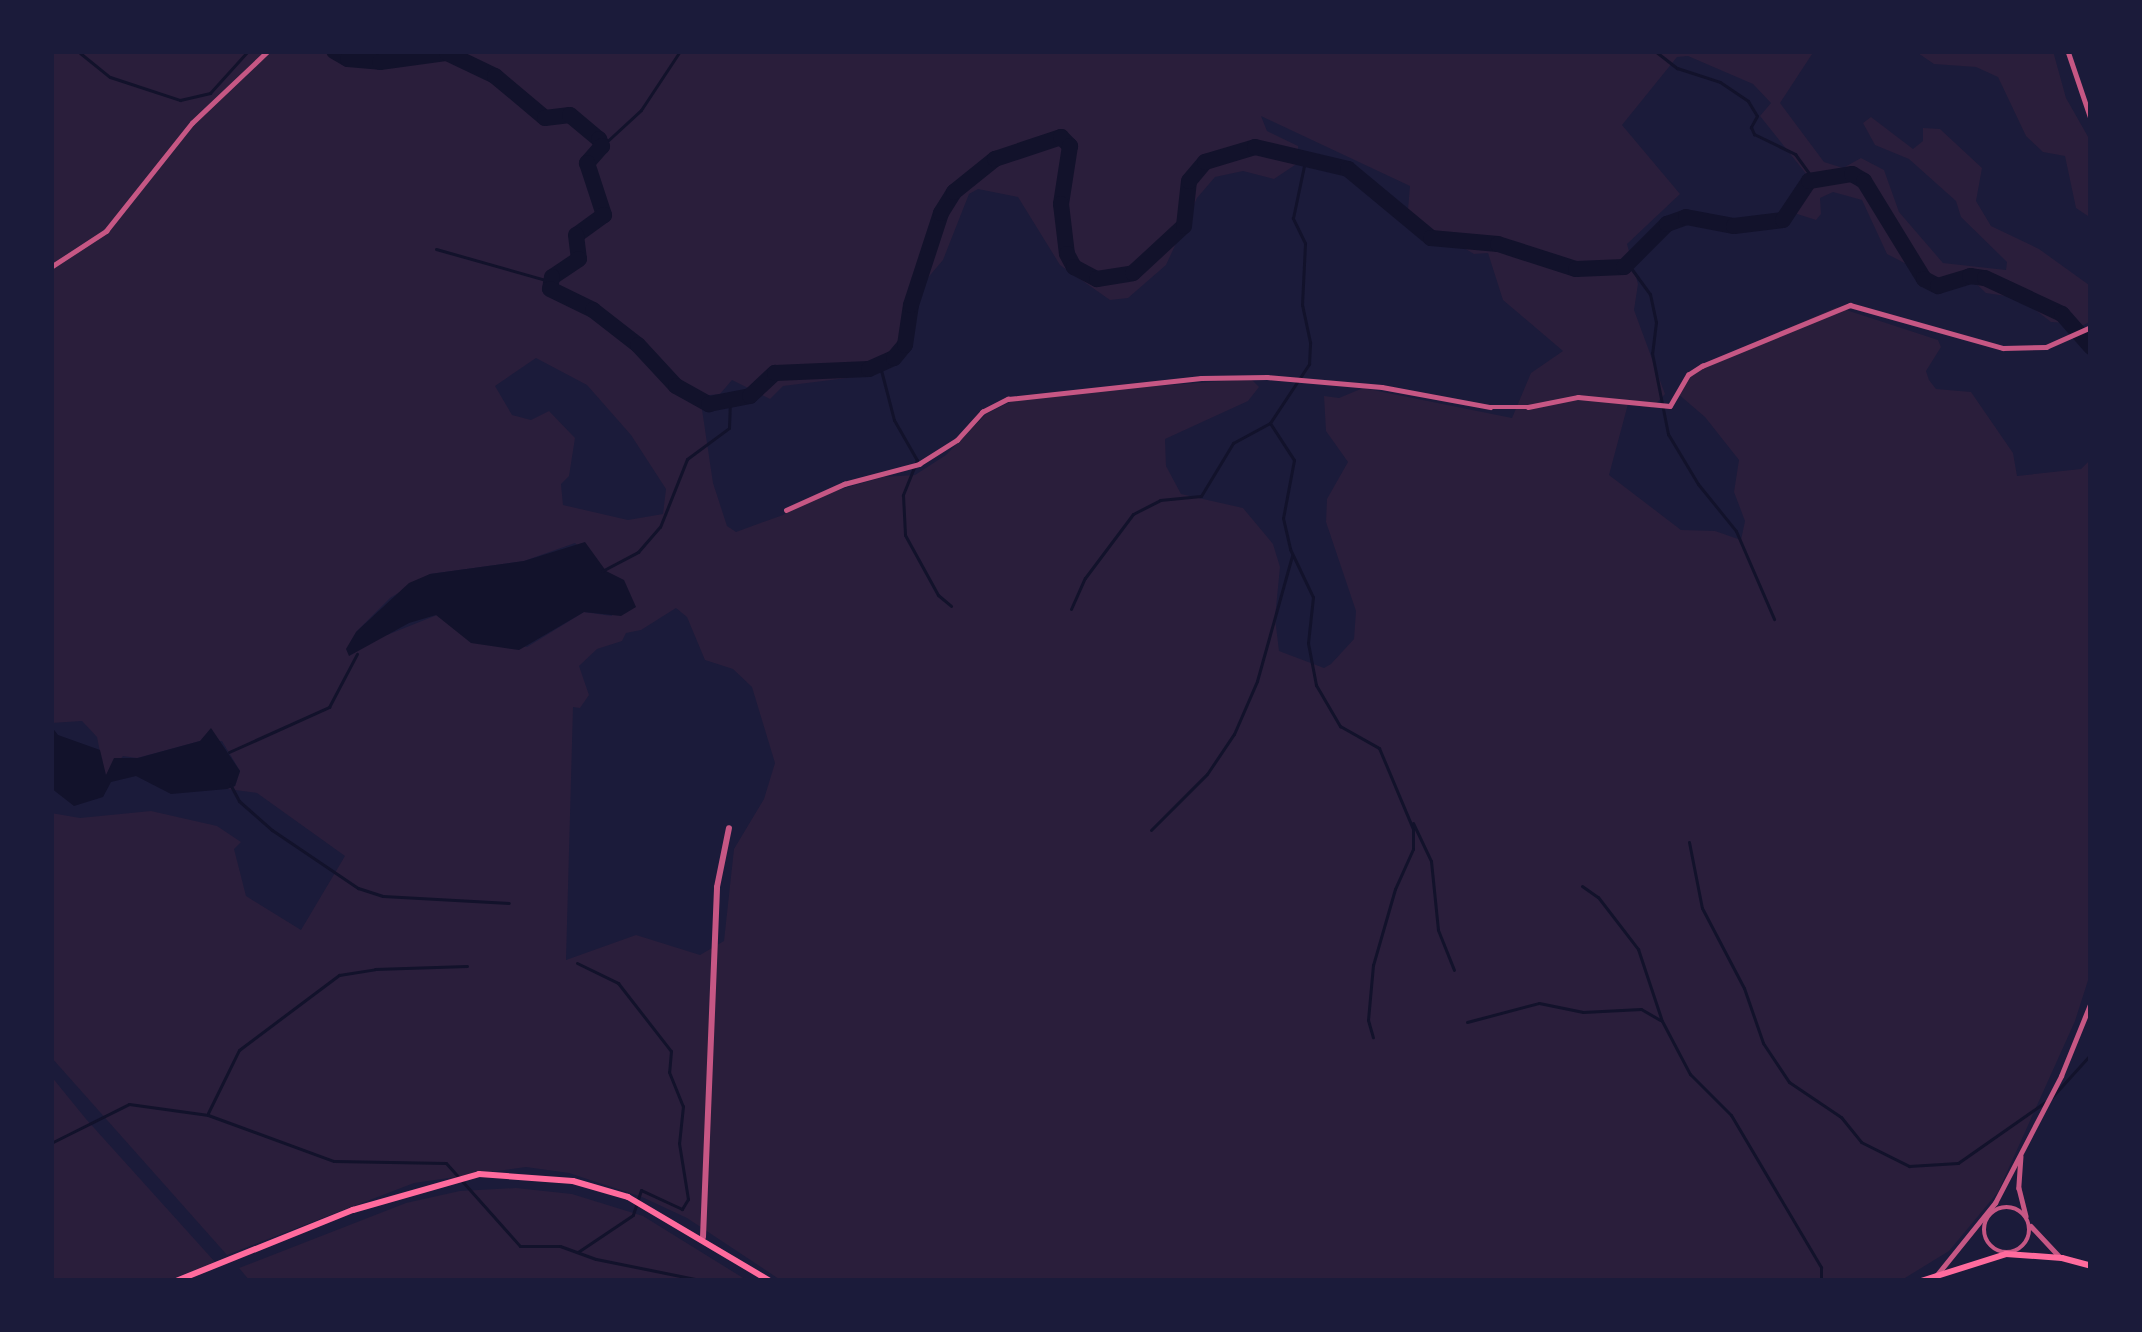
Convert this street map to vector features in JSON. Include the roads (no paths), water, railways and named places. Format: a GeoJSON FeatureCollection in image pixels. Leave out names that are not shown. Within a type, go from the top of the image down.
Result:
{"type":"FeatureCollection","features":[{"type":"Feature","properties":{"kind":"main road"},"geometry":{"type":"LineString","coordinates":[[176,1281],[353,1210],[479,1174],[574,1181],[628,1197],[703,1237],[770,1281]]}},
{"type":"Feature","properties":{"kind":"main road"},"geometry":{"type":"LineString","coordinates":[[1921,1281],[2006,1255],[2062,1258],[2091,1267]]}},
{"type":"Feature","properties":{"kind":"street"},"geometry":{"type":"LineString","coordinates":[[51,267],[106,231],[192,123],[268,51]]}},
{"type":"Feature","properties":{"kind":"street"},"geometry":{"type":"LineString","coordinates":[[1881,51],[1916,51]]}},
{"type":"Feature","properties":{"kind":"street"},"geometry":{"type":"LineString","coordinates":[[2068,51],[2091,119]]}},
{"type":"Feature","properties":{"kind":"street"},"geometry":{"type":"LineString","coordinates":[[786,510],[844,484],[920,464],[957,440],[982,412],[1008,400],[1201,378],[1267,377],[1382,387],[1490,406],[1528,407],[1578,398],[1670,406],[1688,375],[1702,366],[1850,304],[2003,348],[2046,347],[2091,327]]}},
{"type":"Feature","properties":{"kind":"street"},"geometry":{"type":"LineString","coordinates":[[703,1237],[717,887],[729,828]]}},
{"type":"Feature","properties":{"kind":"street"},"geometry":{"type":"LineString","coordinates":[[1936,1276],[1986,1220],[2062,1076],[2091,1002]]}},
{"type":"Feature","properties":{"kind":"street"},"geometry":{"type":"LineString","coordinates":[[1986,1220],[1988,1241],[2006,1255],[2025,1245],[2028,1220],[2019,1188],[2021,1150]]}},
{"type":"Feature","properties":{"kind":"street"},"geometry":{"type":"LineString","coordinates":[[1986,1220],[2012,1208],[2062,1258]]}},
{"type":"Feature","properties":{"kind":"waterway"},"geometry":{"type":"LineString","coordinates":[[80,53],[110,77],[180,100],[210,93],[248,51]]}},
{"type":"Feature","properties":{"kind":"waterway"},"geometry":{"type":"LineString","coordinates":[[334,51],[348,59],[380,62],[447,53],[495,76],[545,118],[570,115],[599,139],[602,146],[587,163],[604,215],[576,235],[579,259],[552,277],[550,289],[593,310],[638,345],[676,386],[709,404],[750,396],[775,373],[869,369],[894,358],[905,345],[911,305],[941,213],[954,192],[995,159],[1061,137],[1070,146],[1061,204],[1067,254],[1074,267],[1097,279],[1133,273],[1184,226],[1189,181],[1205,162],[1255,147],[1348,169],[1431,238],[1498,244],[1576,269],[1624,267],[1667,224],[1686,217],[1734,226],[1783,220],[1809,181],[1852,174],[1864,181],[1924,279],[1938,286],[1970,276],[1985,278],[2062,314],[2091,347]]}},
{"type":"Feature","properties":{"kind":"waterway"},"geometry":{"type":"LineString","coordinates":[[602,146],[641,110],[680,51]]}},
{"type":"Feature","properties":{"kind":"waterway"},"geometry":{"type":"LineString","coordinates":[[1655,51],[1677,68],[1720,82],[1748,101],[1757,116],[1751,127],[1754,134],[1795,154],[1813,179]]}},
{"type":"Feature","properties":{"kind":"waterway"},"geometry":{"type":"LineString","coordinates":[[1071,609],[1085,578],[1133,514],[1160,500],[1201,496],[1233,443],[1270,423],[1309,364],[1302,305],[1305,243],[1293,218],[1305,161]]}},
{"type":"Feature","properties":{"kind":"waterway"},"geometry":{"type":"LineString","coordinates":[[436,249],[549,281]]}},
{"type":"Feature","properties":{"kind":"waterway"},"geometry":{"type":"LineString","coordinates":[[1628,264],[1650,294],[1656,322],[1652,353],[1668,434],[1698,484],[1736,531],[1774,619]]}},
{"type":"Feature","properties":{"kind":"waterway"},"geometry":{"type":"LineString","coordinates":[[880,366],[894,420],[917,460],[903,495],[905,535],[938,595],[951,606]]}},
{"type":"Feature","properties":{"kind":"waterway"},"geometry":{"type":"LineString","coordinates":[[602,571],[638,552],[660,527],[687,459],[729,428],[730,403]]}},
{"type":"Feature","properties":{"kind":"waterway"},"geometry":{"type":"LineString","coordinates":[[1270,423],[1294,460],[1283,518],[1290,549],[1313,597],[1308,643],[1316,685],[1340,726],[1379,748],[1413,829],[1413,849],[1395,889],[1373,965],[1368,1020],[1373,1037]]}},
{"type":"Feature","properties":{"kind":"waterway"},"geometry":{"type":"LineString","coordinates":[[1151,830],[1207,774],[1234,734],[1257,681],[1292,556]]}},
{"type":"Feature","properties":{"kind":"waterway"},"geometry":{"type":"LineString","coordinates":[[229,752],[329,707],[357,654]]}},
{"type":"Feature","properties":{"kind":"waterway"},"geometry":{"type":"LineString","coordinates":[[230,784],[239,801],[272,830],[358,888],[383,896],[509,903]]}},
{"type":"Feature","properties":{"kind":"waterway"},"geometry":{"type":"LineString","coordinates":[[1413,823],[1431,861],[1438,930],[1454,970]]}},
{"type":"Feature","properties":{"kind":"waterway"},"geometry":{"type":"LineString","coordinates":[[1689,842],[1702,908],[1744,988],[1763,1043],[1789,1082],[1841,1117],[1861,1142],[1909,1166],[1958,1163],[2045,1102]]}},
{"type":"Feature","properties":{"kind":"waterway"},"geometry":{"type":"LineString","coordinates":[[1582,886],[1598,897],[1638,949],[1662,1021],[1690,1074],[1731,1115],[1821,1267],[1821,1281]]}},
{"type":"Feature","properties":{"kind":"waterway"},"geometry":{"type":"LineString","coordinates":[[577,963],[618,983],[671,1051],[669,1072],[683,1106],[679,1143],[688,1199],[682,1209],[641,1190],[633,1215],[578,1252]]}},
{"type":"Feature","properties":{"kind":"waterway"},"geometry":{"type":"LineString","coordinates":[[208,1113],[239,1050],[339,975],[467,966]]}},
{"type":"Feature","properties":{"kind":"waterway"},"geometry":{"type":"LineString","coordinates":[[1467,1022],[1539,1003],[1583,1012],[1641,1009],[1660,1020]]}},
{"type":"Feature","properties":{"kind":"waterway"},"geometry":{"type":"LineString","coordinates":[[2052,1097],[2091,1054]]}},
{"type":"Feature","properties":{"kind":"waterway"},"geometry":{"type":"LineString","coordinates":[[51,1143],[129,1104],[208,1115],[334,1161],[446,1163],[520,1246],[560,1246],[596,1259],[705,1281]]}}]}
